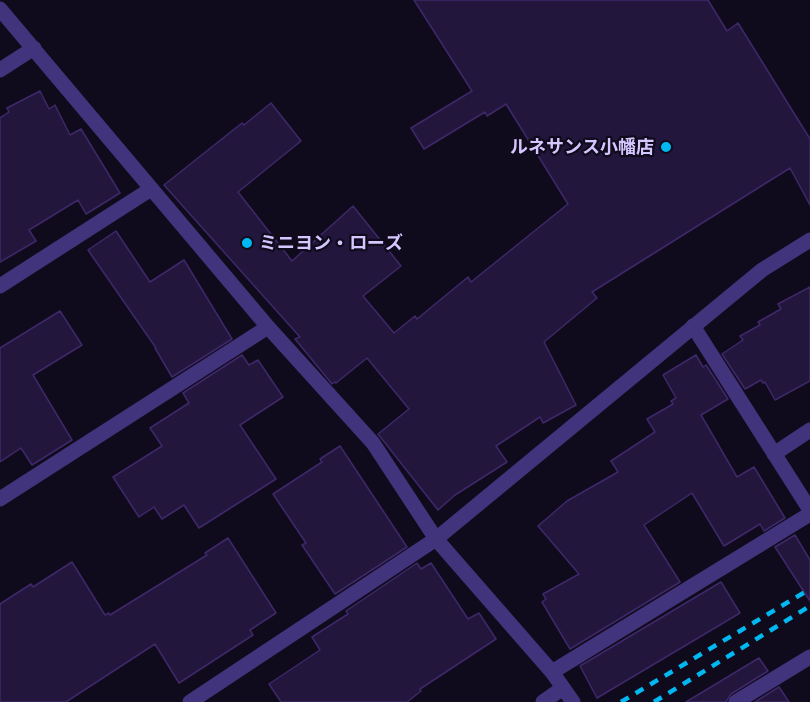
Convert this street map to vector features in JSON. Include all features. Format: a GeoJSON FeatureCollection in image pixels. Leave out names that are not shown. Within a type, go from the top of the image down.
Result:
{"type":"FeatureCollection","features":[{"type":"Feature","properties":{"kind":"street"},"geometry":{"type":"LineString","coordinates":[[0,9],[268,327],[373,443],[436,539],[552,672],[573,702]]}},
{"type":"Feature","properties":{"kind":"street"},"geometry":{"type":"LineString","coordinates":[[0,70],[34,48]]}},
{"type":"Feature","properties":{"kind":"street"},"geometry":{"type":"LineString","coordinates":[[0,286],[151,189]]}},
{"type":"Feature","properties":{"kind":"street"},"geometry":{"type":"LineString","coordinates":[[190,702],[436,539],[762,270],[810,240]]}},
{"type":"Feature","properties":{"kind":"street"},"geometry":{"type":"LineString","coordinates":[[552,672],[810,512],[693,326]]}},
{"type":"Feature","properties":{"kind":"street"},"geometry":{"type":"LineString","coordinates":[[0,499],[268,327]]}},
{"type":"Feature","properties":{"kind":"street"},"geometry":{"type":"LineString","coordinates":[[774,454],[810,430]]}},
{"type":"Feature","properties":{"kind":"street"},"geometry":{"type":"LineString","coordinates":[[736,702],[810,657]]}},
{"type":"Feature","properties":{"kind":"street"},"geometry":{"type":"LineString","coordinates":[[543,702],[563,688]]}},
{"type":"Feature","properties":{"kind":"building"},"geometry":{"type":"Polygon","coordinates":[[[414,0],[708,0],[727,31],[738,23],[810,139],[810,205],[790,168],[592,292],[597,298],[544,342],[576,405],[543,423],[540,417],[496,446],[507,462],[455,495],[438,510],[378,434],[409,409],[367,358],[332,384],[295,339],[300,337],[164,185],[271,103],[301,141],[238,192],[292,261],[353,206],[401,266],[363,296],[394,333],[415,316],[417,319],[468,277],[471,282],[568,204],[506,104],[487,116],[485,112],[424,149],[411,128],[472,91],[414,0]]]}},
{"type":"Feature","properties":{"kind":"building"},"geometry":{"type":"Polygon","coordinates":[[[40,91],[49,109],[55,105],[70,135],[81,129],[120,193],[86,214],[78,200],[29,230],[36,241],[0,262],[0,118],[9,112],[7,108],[40,91]]]}},
{"type":"Feature","properties":{"kind":"building"},"geometry":{"type":"Polygon","coordinates":[[[116,231],[150,282],[184,260],[232,339],[172,377],[156,348],[88,250],[116,231]]]}},
{"type":"Feature","properties":{"kind":"building"},"geometry":{"type":"Polygon","coordinates":[[[810,287],[810,381],[775,400],[765,382],[761,380],[745,389],[722,354],[743,340],[740,336],[760,325],[758,322],[781,309],[778,304],[810,287]]]}},
{"type":"Feature","properties":{"kind":"building"},"geometry":{"type":"Polygon","coordinates":[[[60,311],[82,345],[33,375],[72,440],[32,465],[21,448],[0,462],[0,348],[60,311]]]}},
{"type":"Feature","properties":{"kind":"building"},"geometry":{"type":"Polygon","coordinates":[[[242,355],[249,365],[258,360],[283,397],[240,425],[276,479],[199,528],[184,505],[162,519],[154,507],[139,517],[113,477],[162,446],[150,428],[189,403],[183,393],[242,355]]]}},
{"type":"Feature","properties":{"kind":"building"},"geometry":{"type":"Polygon","coordinates":[[[696,355],[703,367],[706,365],[728,399],[701,415],[737,477],[754,467],[785,518],[764,531],[760,524],[724,546],[692,493],[644,525],[680,582],[570,649],[542,602],[546,599],[543,594],[579,574],[538,526],[567,501],[618,472],[611,461],[655,432],[647,419],[673,404],[671,401],[676,398],[663,375],[696,355]]]}},
{"type":"Feature","properties":{"kind":"building"},"geometry":{"type":"Polygon","coordinates":[[[340,446],[407,547],[335,594],[302,545],[306,543],[273,494],[322,462],[320,459],[340,446]]]}},
{"type":"Feature","properties":{"kind":"building"},"geometry":{"type":"Polygon","coordinates":[[[795,535],[810,560],[810,601],[775,547],[795,535]]]}},
{"type":"Feature","properties":{"kind":"building"},"geometry":{"type":"Polygon","coordinates":[[[228,538],[276,613],[250,630],[253,635],[179,683],[155,644],[66,702],[0,702],[0,604],[31,584],[33,587],[72,562],[105,615],[109,613],[110,615],[207,555],[205,553],[228,538]]]}},
{"type":"Feature","properties":{"kind":"building"},"geometry":{"type":"Polygon","coordinates":[[[417,563],[421,569],[431,563],[468,619],[479,613],[496,639],[420,689],[421,691],[407,702],[281,702],[269,684],[320,650],[312,637],[348,614],[346,611],[417,563]]]}},
{"type":"Feature","properties":{"kind":"building"},"geometry":{"type":"Polygon","coordinates":[[[721,582],[740,613],[597,698],[580,666],[721,582]]]}},
{"type":"Feature","properties":{"kind":"building"},"geometry":{"type":"Polygon","coordinates":[[[759,658],[768,671],[731,694],[726,702],[686,702],[759,658]]]}},
{"type":"Feature","properties":{"kind":"building"},"geometry":{"type":"Polygon","coordinates":[[[779,687],[789,702],[755,702],[779,687]]]}},
{"type":"Feature","properties":{"kind":"railway"},"geometry":{"type":"LineString","coordinates":[[621,702],[810,589]]}},
{"type":"Feature","properties":{"kind":"railway"},"geometry":{"type":"LineString","coordinates":[[654,702],[810,606]]}},
{"type":"Feature","properties":{"kind":"place","name":"ルネサンス小幡店"},"geometry":{"type":"Point","coordinates":[666,147]}},
{"type":"Feature","properties":{"kind":"place","name":"ミニヨン・ローズ"},"geometry":{"type":"Point","coordinates":[247,243]}}]}
